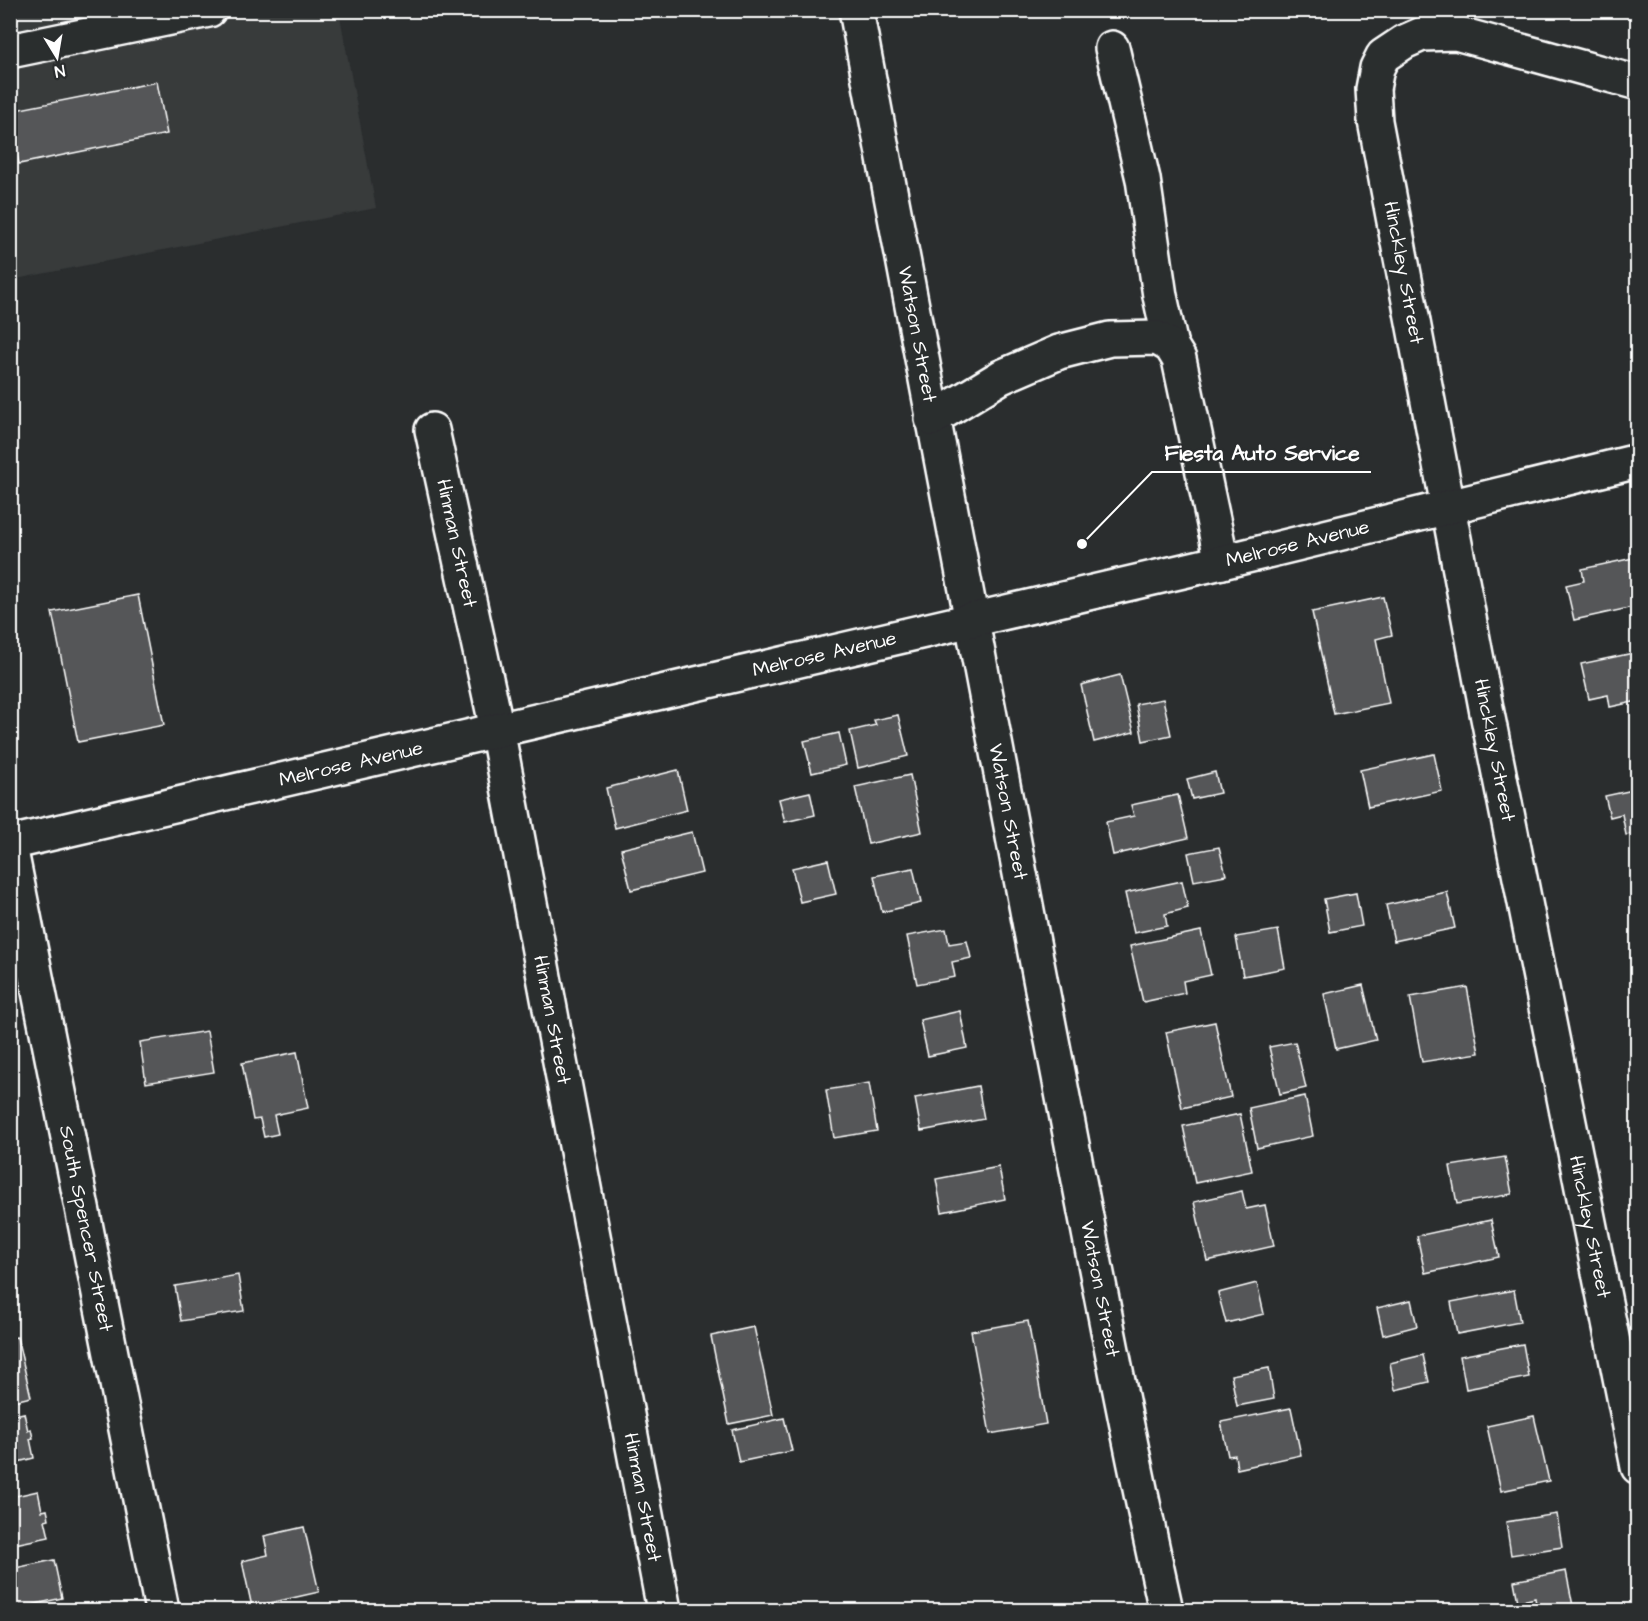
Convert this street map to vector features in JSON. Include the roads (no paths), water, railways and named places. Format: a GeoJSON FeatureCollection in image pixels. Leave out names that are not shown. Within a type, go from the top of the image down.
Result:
{"type":"FeatureCollection","features":[{"type":"Feature","properties":{"kind":"street"},"geometry":{"type":"LineString","coordinates":[[10,51],[209,10]]}},
{"type":"Feature","properties":{"kind":"street","name":"Watson Street"},"geometry":{"type":"LineString","coordinates":[[856,10],[932,419],[1138,1482],[1166,1611]]}},
{"type":"Feature","properties":{"kind":"street","name":"Hinckley Street"},"geometry":{"type":"LineString","coordinates":[[1638,83],[1456,33],[1422,34],[1404,42],[1383,56],[1377,68],[1373,89],[1375,121],[1447,507],[1638,1467]]}},
{"type":"Feature","properties":{"kind":"street"},"geometry":{"type":"LineString","coordinates":[[1112,48],[1143,179],[1160,296],[1171,346],[1179,359],[1222,562]]}},
{"type":"Feature","properties":{"kind":"street"},"geometry":{"type":"LineString","coordinates":[[932,419],[1001,376],[1059,352],[1110,339],[1156,338],[1171,346]]}},
{"type":"Feature","properties":{"kind":"street","name":"Hinman Street"},"geometry":{"type":"LineString","coordinates":[[432,430],[497,729],[664,1611]]}},
{"type":"Feature","properties":{"kind":"street","name":"Melrose Avenue"},"geometry":{"type":"LineString","coordinates":[[10,844],[1222,562],[1638,461]]}},
{"type":"Feature","properties":{"kind":"street","name":"South Spencer Street"},"geometry":{"type":"LineString","coordinates":[[10,844],[162,1611]]}},
{"type":"Feature","properties":{"kind":"place","name":"Fiesta Auto Service"},"geometry":{"type":"Point","coordinates":[1082,544]}}]}
